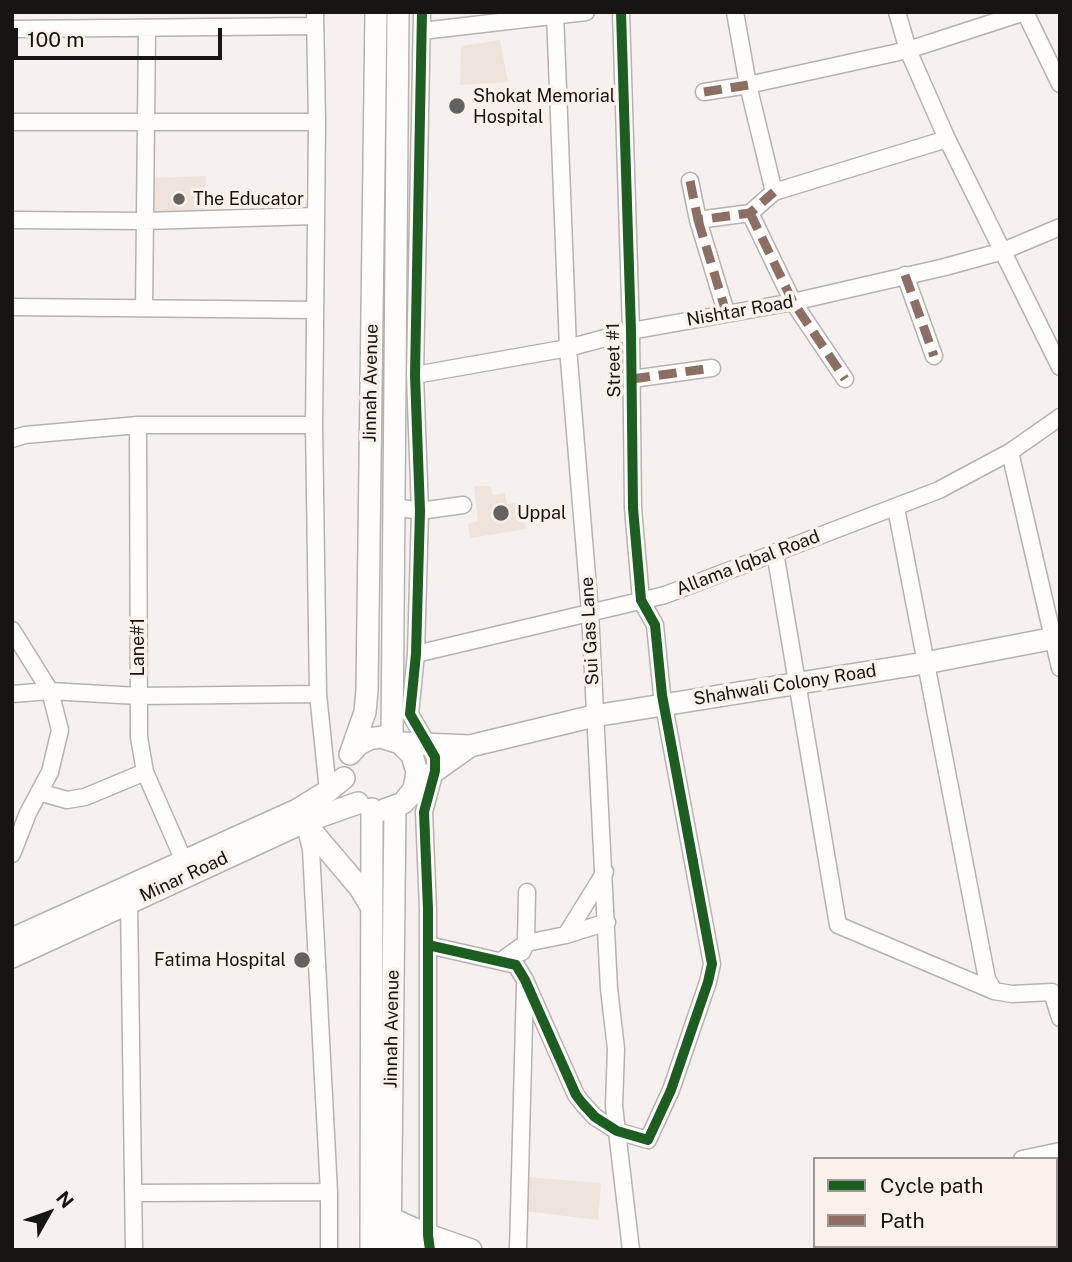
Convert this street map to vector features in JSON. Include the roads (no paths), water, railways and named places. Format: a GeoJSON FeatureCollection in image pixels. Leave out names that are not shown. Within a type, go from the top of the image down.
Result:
{"type":"FeatureCollection","features":[{"type":"Feature","properties":{"kind":"main road","name":"Jinnah Avenue"},"geometry":{"type":"LineString","coordinates":[[351,752],[365,712],[368,691],[376,12]]}},
{"type":"Feature","properties":{"kind":"main road","name":"Jinnah Avenue"},"geometry":{"type":"LineString","coordinates":[[396,741],[398,12]]}},
{"type":"Feature","properties":{"kind":"main road","name":"Shahwali Colony Road"},"geometry":{"type":"LineString","coordinates":[[396,741],[429,746],[470,746],[594,716],[925,663],[1057,638]]}},
{"type":"Feature","properties":{"kind":"main road"},"geometry":{"type":"LineString","coordinates":[[381,737],[396,741],[412,755],[417,772],[414,789],[399,805],[380,811],[365,806],[336,785],[351,752],[369,739],[381,737]]}},
{"type":"Feature","properties":{"kind":"main road","name":"Shahwali Colony Road"},"geometry":{"type":"LineString","coordinates":[[399,805],[435,771],[470,746]]}},
{"type":"Feature","properties":{"kind":"main road","name":"Minar Road"},"geometry":{"type":"LineString","coordinates":[[12,939],[297,810],[336,785]]}},
{"type":"Feature","properties":{"kind":"main road","name":"Jinnah Avenue"},"geometry":{"type":"LineString","coordinates":[[380,1233],[399,805]]}},
{"type":"Feature","properties":{"kind":"main road","name":"Jinnah Avenue"},"geometry":{"type":"LineString","coordinates":[[365,806],[373,910],[380,1233]]}},
{"type":"Feature","properties":{"kind":"main road","name":"Minar Road"},"geometry":{"type":"LineString","coordinates":[[12,957],[304,822],[365,806]]}},
{"type":"Feature","properties":{"kind":"main road"},"geometry":{"type":"LineString","coordinates":[[304,822],[360,888],[373,910]]}},
{"type":"Feature","properties":{"kind":"main road"},"geometry":{"type":"LineString","coordinates":[[380,1233],[426,1245],[471,1250]]}},
{"type":"Feature","properties":{"kind":"street"},"geometry":{"type":"LineString","coordinates":[[422,12],[415,375],[420,511],[416,654],[410,713],[435,757],[435,771],[424,812],[428,945],[426,1245]]}},
{"type":"Feature","properties":{"kind":"street"},"geometry":{"type":"LineString","coordinates":[[422,31],[586,12]]}},
{"type":"Feature","properties":{"kind":"street","name":"Street #1"},"geometry":{"type":"LineString","coordinates":[[617,1131],[648,1140],[671,1090],[712,964],[664,704],[654,625],[641,600],[633,508],[631,331],[621,12]]}},
{"type":"Feature","properties":{"kind":"street"},"geometry":{"type":"LineString","coordinates":[[734,12],[748,85],[774,192]]}},
{"type":"Feature","properties":{"kind":"street"},"geometry":{"type":"LineString","coordinates":[[897,12],[908,50],[947,139],[1060,366]]}},
{"type":"Feature","properties":{"kind":"street"},"geometry":{"type":"LineString","coordinates":[[704,92],[908,50],[1025,12],[1060,84]]}},
{"type":"Feature","properties":{"kind":"street","name":"Sui Gas Lane"},"geometry":{"type":"LineString","coordinates":[[556,14],[568,348],[590,612],[609,989],[615,1049],[614,1106],[631,1250]]}},
{"type":"Feature","properties":{"kind":"street"},"geometry":{"type":"LineString","coordinates":[[12,29],[148,29],[315,19],[317,122],[314,425],[318,694],[336,785]]}},
{"type":"Feature","properties":{"kind":"street"},"geometry":{"type":"LineString","coordinates":[[144,308],[148,29]]}},
{"type":"Feature","properties":{"kind":"street"},"geometry":{"type":"LineString","coordinates":[[12,122],[317,122]]}},
{"type":"Feature","properties":{"kind":"street"},"geometry":{"type":"LineString","coordinates":[[698,220],[750,214],[774,192],[947,139]]}},
{"type":"Feature","properties":{"kind":"street"},"geometry":{"type":"LineString","coordinates":[[690,181],[698,220],[726,312]]}},
{"type":"Feature","properties":{"kind":"street"},"geometry":{"type":"LineString","coordinates":[[750,214],[793,302],[845,379]]}},
{"type":"Feature","properties":{"kind":"street"},"geometry":{"type":"LineString","coordinates":[[12,219],[145,221],[314,216]]}},
{"type":"Feature","properties":{"kind":"street","name":"Nishtar Road"},"geometry":{"type":"LineString","coordinates":[[415,375],[568,348],[631,331],[726,312],[793,302],[1003,251],[1060,228]]}},
{"type":"Feature","properties":{"kind":"street"},"geometry":{"type":"LineString","coordinates":[[396,233],[418,232]]}},
{"type":"Feature","properties":{"kind":"street"},"geometry":{"type":"LineString","coordinates":[[905,275],[934,356]]}},
{"type":"Feature","properties":{"kind":"street"},"geometry":{"type":"LineString","coordinates":[[12,307],[315,310]]}},
{"type":"Feature","properties":{"kind":"street"},"geometry":{"type":"LineString","coordinates":[[632,379],[712,368]]}},
{"type":"Feature","properties":{"kind":"street","name":"Allama Iqbal Road"},"geometry":{"type":"LineString","coordinates":[[416,654],[664,595],[939,490],[1010,452],[1060,417]]}},
{"type":"Feature","properties":{"kind":"street"},"geometry":{"type":"LineString","coordinates":[[12,439],[25,435],[138,425],[314,425]]}},
{"type":"Feature","properties":{"kind":"street","name":"Lane#1"},"geometry":{"type":"LineString","coordinates":[[138,425],[139,737],[145,772],[184,861]]}},
{"type":"Feature","properties":{"kind":"street"},"geometry":{"type":"LineString","coordinates":[[1010,452],[1057,638],[1060,668]]}},
{"type":"Feature","properties":{"kind":"street"},"geometry":{"type":"LineString","coordinates":[[395,508],[420,511],[463,505]]}},
{"type":"Feature","properties":{"kind":"street"},"geometry":{"type":"LineString","coordinates":[[896,508],[987,979],[994,991]]}},
{"type":"Feature","properties":{"kind":"street"},"geometry":{"type":"LineString","coordinates":[[775,552],[838,925],[994,991],[1012,994],[1056,991],[1060,1018]]}},
{"type":"Feature","properties":{"kind":"street"},"geometry":{"type":"LineString","coordinates":[[12,630],[50,691],[60,730],[50,772],[20,831],[12,854]]}},
{"type":"Feature","properties":{"kind":"street"},"geometry":{"type":"LineString","coordinates":[[12,694],[50,691],[138,696],[318,694]]}},
{"type":"Feature","properties":{"kind":"street"},"geometry":{"type":"LineString","coordinates":[[39,792],[67,800],[85,797],[145,772]]}},
{"type":"Feature","properties":{"kind":"street"},"geometry":{"type":"LineString","coordinates":[[304,822],[311,849],[329,1192],[329,1250]]}},
{"type":"Feature","properties":{"kind":"street"},"geometry":{"type":"LineString","coordinates":[[566,935],[605,872]]}},
{"type":"Feature","properties":{"kind":"street"},"geometry":{"type":"LineString","coordinates":[[526,943],[527,892]]}},
{"type":"Feature","properties":{"kind":"street"},"geometry":{"type":"LineString","coordinates":[[129,903],[134,1250]]}},
{"type":"Feature","properties":{"kind":"street"},"geometry":{"type":"LineString","coordinates":[[508,963],[526,943],[566,935],[607,922]]}},
{"type":"Feature","properties":{"kind":"street"},"geometry":{"type":"LineString","coordinates":[[428,945],[508,963],[525,979],[576,1095],[595,1118],[617,1131]]}},
{"type":"Feature","properties":{"kind":"street"},"geometry":{"type":"LineString","coordinates":[[518,1250],[525,979]]}},
{"type":"Feature","properties":{"kind":"street"},"geometry":{"type":"LineString","coordinates":[[1032,1157],[1060,1151]]}},
{"type":"Feature","properties":{"kind":"street"},"geometry":{"type":"LineString","coordinates":[[134,1193],[329,1192]]}},
{"type":"Feature","properties":{"kind":"place","name":"Shokat Memorial Hospital"},"geometry":{"type":"Point","coordinates":[457,106]}},
{"type":"Feature","properties":{"kind":"place","name":"The Educator"},"geometry":{"type":"Point","coordinates":[179,199]}},
{"type":"Feature","properties":{"kind":"place","name":"Uppal"},"geometry":{"type":"Point","coordinates":[501,513]}},
{"type":"Feature","properties":{"kind":"place","name":"Fatima Hospital"},"geometry":{"type":"Point","coordinates":[302,960]}}]}
